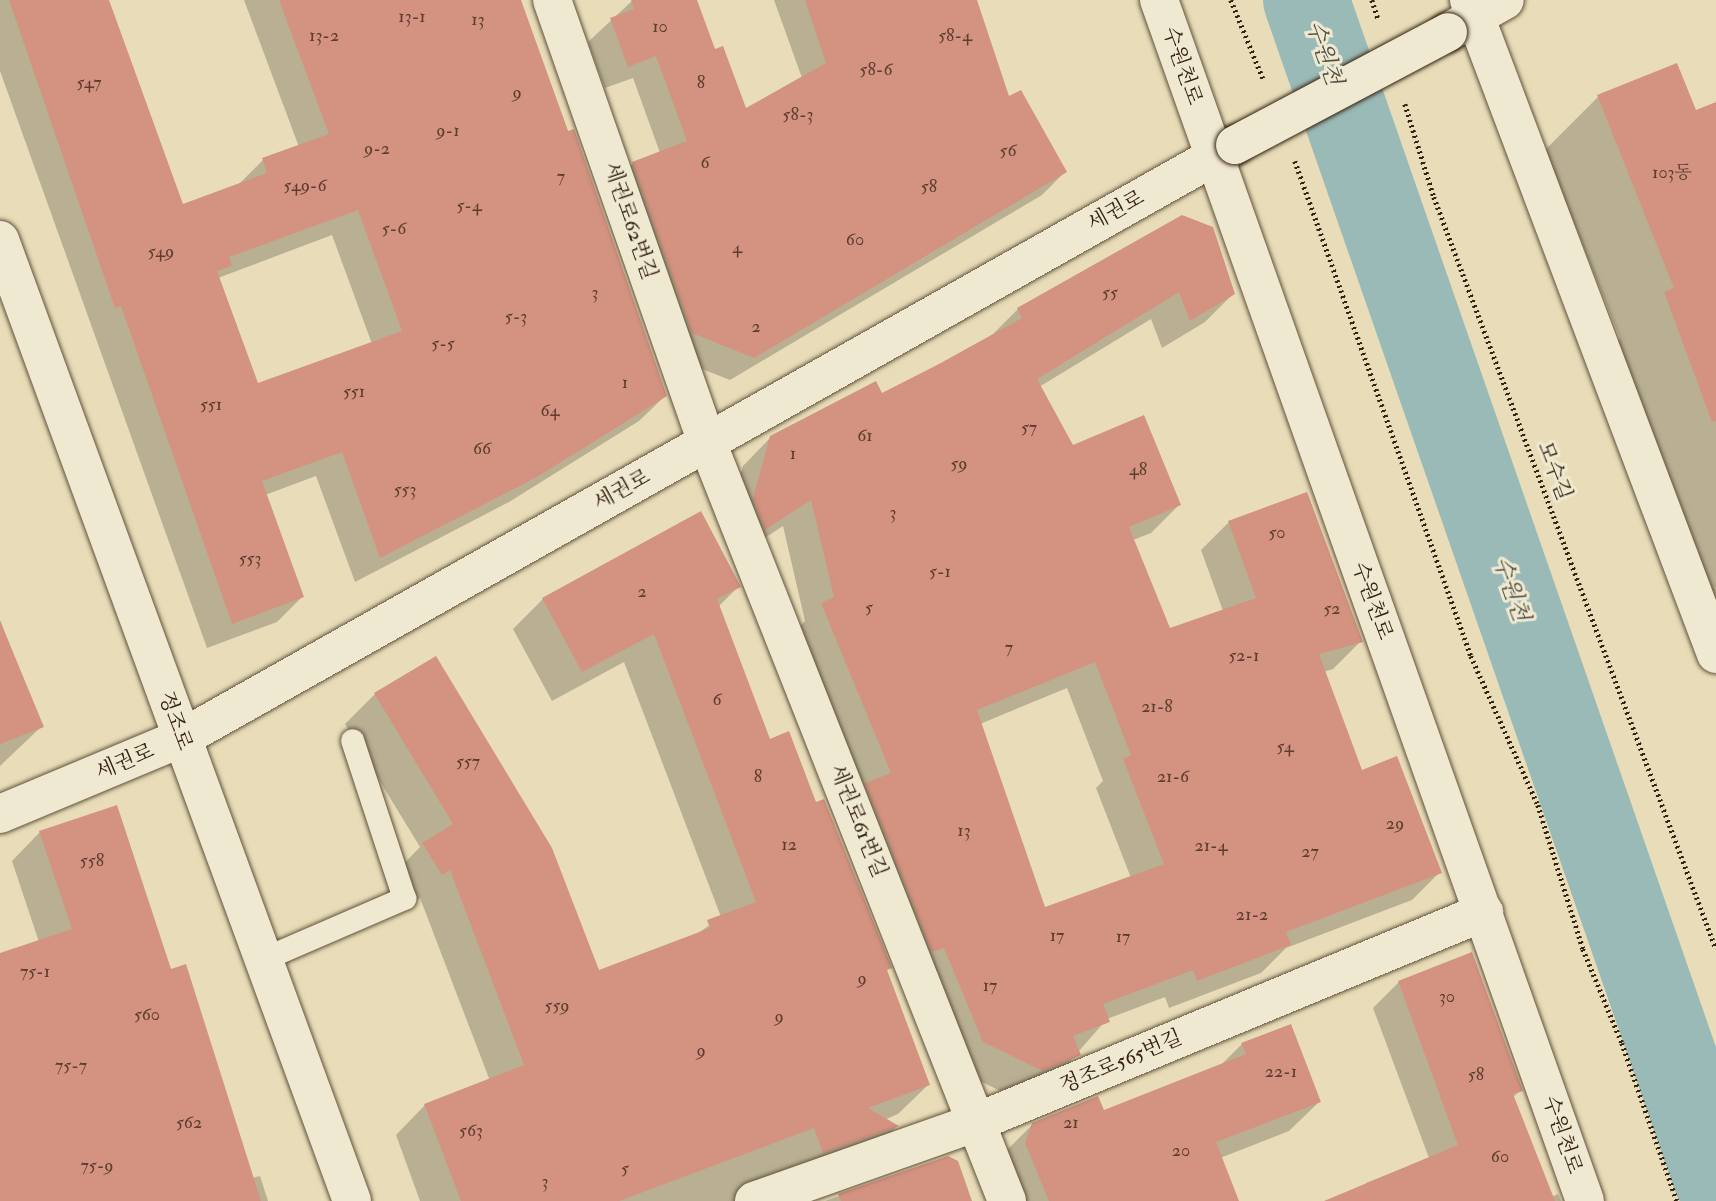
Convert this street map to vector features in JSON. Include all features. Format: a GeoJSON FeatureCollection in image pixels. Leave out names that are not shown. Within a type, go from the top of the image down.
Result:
{"type":"FeatureCollection","features":[{"type":"Feature","properties":{"kind":"street","name":"세권로62번길"},"geometry":{"type":"LineString","coordinates":[[552,0],[707,442]]}},
{"type":"Feature","properties":{"kind":"street","name":"수원천로"},"geometry":{"type":"LineString","coordinates":[[1159,0],[1224,151],[1585,1201]]}},
{"type":"Feature","properties":{"kind":"street","name":"세권로"},"geometry":{"type":"LineString","coordinates":[[0,814],[182,738],[1474,12]]}},
{"type":"Feature","properties":{"kind":"street"},"geometry":{"type":"LineString","coordinates":[[1474,12],[1716,654]]}},
{"type":"Feature","properties":{"kind":"street","name":"정조로"},"geometry":{"type":"LineString","coordinates":[[0,240],[352,1201]]}},
{"type":"Feature","properties":{"kind":"street","name":"세권로61번길"},"geometry":{"type":"LineString","coordinates":[[707,442],[1007,1201]]}},
{"type":"Feature","properties":{"kind":"street","name":"정조로565번길"},"geometry":{"type":"LineString","coordinates":[[754,1201],[977,1122],[1484,912]]}},
{"type":"Feature","properties":{"kind":"lane"},"geometry":{"type":"LineString","coordinates":[[263,959],[404,898],[352,740]]}},
{"type":"Feature","properties":{"kind":"path"},"geometry":{"type":"LineString","coordinates":[[1231,0],[1266,86]]}},
{"type":"Feature","properties":{"kind":"path"},"geometry":{"type":"LineString","coordinates":[[1372,0],[1380,26]]}},
{"type":"Feature","properties":{"kind":"path","name":"모수길"},"geometry":{"type":"LineString","coordinates":[[1401,92],[1434,197],[1716,949]]}},
{"type":"Feature","properties":{"kind":"path"},"geometry":{"type":"LineString","coordinates":[[1290,149],[1471,656],[1538,805],[1583,949],[1622,1043],[1677,1201]]}},
{"type":"Feature","properties":{"kind":"building"},"geometry":{"type":"Polygon","coordinates":[[[9,0],[109,0],[183,204],[267,173],[262,158],[329,134],[279,0],[521,0],[568,131],[574,129],[667,396],[537,477],[380,558],[342,452],[262,481],[304,597],[232,624],[121,306],[115,308],[9,0]],[[358,210],[229,257],[232,266],[217,271],[258,383],[402,331],[358,210]]]}},
{"type":"Feature","properties":{"kind":"building"},"geometry":{"type":"Polygon","coordinates":[[[631,0],[697,0],[715,49],[723,46],[746,108],[826,63],[805,0],[977,0],[1009,96],[1021,90],[1067,172],[754,358],[692,333],[632,162],[687,141],[656,56],[628,67],[610,18],[634,9],[631,0]]]}},
{"type":"Feature","properties":{"kind":"building"},"geometry":{"type":"Polygon","coordinates":[[[1677,63],[1696,110],[1716,102],[1716,421],[1712,422],[1664,292],[1674,288],[1597,95],[1677,63]]]}},
{"type":"Feature","properties":{"kind":"building"},"geometry":{"type":"Polygon","coordinates":[[[1182,215],[1213,227],[1235,294],[1190,321],[1179,292],[1037,379],[1073,445],[1144,415],[1181,505],[1129,527],[1170,628],[1256,598],[1228,521],[1307,492],[1363,642],[1319,654],[1362,770],[1397,756],[1442,873],[1286,932],[1291,945],[1197,981],[1193,970],[1103,1004],[1110,1022],[1073,1036],[1081,1055],[1043,1071],[983,1042],[944,948],[932,952],[865,783],[891,773],[821,603],[834,597],[811,500],[765,530],[753,498],[770,436],[876,381],[882,393],[939,364],[1022,318],[1017,308],[1182,215]],[[1095,662],[977,710],[1045,907],[1164,864],[1123,759],[1131,755],[1095,662]]]}},
{"type":"Feature","properties":{"kind":"building"},"geometry":{"type":"Polygon","coordinates":[[[701,511],[741,587],[717,599],[770,739],[789,731],[816,802],[824,799],[892,968],[887,970],[930,1085],[868,1108],[899,1126],[823,1153],[814,1128],[619,1201],[461,1201],[424,1104],[524,1065],[450,870],[442,875],[422,843],[453,824],[374,693],[436,656],[552,848],[599,970],[710,928],[707,920],[756,902],[654,634],[582,672],[542,598],[701,511]]]}},
{"type":"Feature","properties":{"kind":"building"},"geometry":{"type":"Polygon","coordinates":[[[0,621],[44,727],[0,744],[0,621]]]}},
{"type":"Feature","properties":{"kind":"building"},"geometry":{"type":"Polygon","coordinates":[[[117,805],[171,969],[186,964],[261,1201],[0,1201],[0,953],[72,929],[39,831],[117,805]]]}},
{"type":"Feature","properties":{"kind":"building"},"geometry":{"type":"Polygon","coordinates":[[[1472,952],[1523,1091],[1513,1094],[1555,1201],[1324,1201],[1458,1145],[1398,981],[1472,952]]]}},
{"type":"Feature","properties":{"kind":"building"},"geometry":{"type":"Polygon","coordinates":[[[1291,1024],[1321,1102],[1216,1142],[1239,1201],[1049,1201],[1025,1143],[1032,1123],[1098,1096],[1104,1110],[1246,1054],[1241,1043],[1291,1024]]]}},
{"type":"Feature","properties":{"kind":"building"},"geometry":{"type":"Polygon","coordinates":[[[948,1156],[958,1161],[972,1201],[841,1201],[838,1194],[948,1156]]]}},
{"type":"Feature","properties":{"kind":"waterway","name":"수원천"},"geometry":{"type":"LineString","coordinates":[[1306,0],[1716,1178]]}}]}
